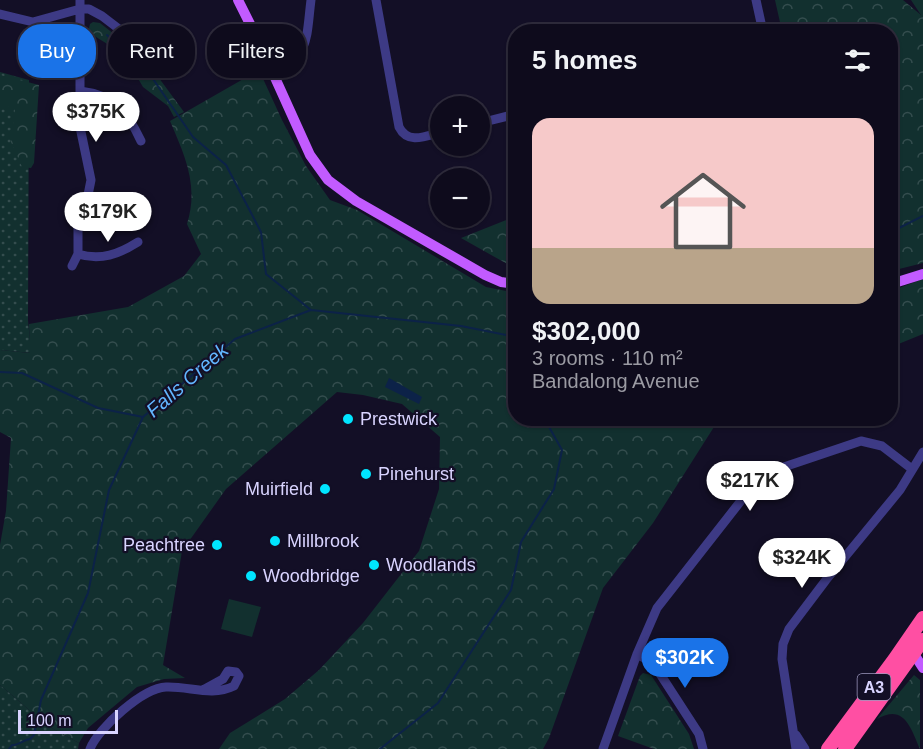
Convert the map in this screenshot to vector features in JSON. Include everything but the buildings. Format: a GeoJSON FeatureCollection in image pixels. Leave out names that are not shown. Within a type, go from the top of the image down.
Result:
{"type":"FeatureCollection","features":[{"type":"Feature","properties":{"kind":"highway","name":"A3"},"geometry":{"type":"LineString","coordinates":[[845,749],[917,648],[923,618]]}},
{"type":"Feature","properties":{"kind":"highway","name":"A3"},"geometry":{"type":"LineString","coordinates":[[828,749],[917,648]]}},
{"type":"Feature","properties":{"kind":"main road"},"geometry":{"type":"LineString","coordinates":[[238,0],[250,24]]}},
{"type":"Feature","properties":{"kind":"main road"},"geometry":{"type":"LineString","coordinates":[[276,78],[310,155],[328,180],[341,191],[485,275],[508,283]]}},
{"type":"Feature","properties":{"kind":"main road"},"geometry":{"type":"LineString","coordinates":[[898,282],[923,274]]}},
{"type":"Feature","properties":{"kind":"main road"},"geometry":{"type":"LineString","coordinates":[[917,648],[923,668]]}},
{"type":"Feature","properties":{"kind":"street"},"geometry":{"type":"LineString","coordinates":[[306,43],[311,0]]}},
{"type":"Feature","properties":{"kind":"street"},"geometry":{"type":"LineString","coordinates":[[376,0],[399,128],[407,137],[414,139],[430,135]]}},
{"type":"Feature","properties":{"kind":"street"},"geometry":{"type":"LineString","coordinates":[[756,0],[761,24]]}},
{"type":"Feature","properties":{"kind":"street"},"geometry":{"type":"LineString","coordinates":[[0,14],[33,22],[80,4],[112,24]]}},
{"type":"Feature","properties":{"kind":"street"},"geometry":{"type":"LineString","coordinates":[[72,266],[78,254],[78,228],[91,180],[80,137],[80,4]]}},
{"type":"Feature","properties":{"kind":"street"},"geometry":{"type":"LineString","coordinates":[[80,91],[106,97],[115,103],[124,111],[141,141]]}},
{"type":"Feature","properties":{"kind":"street"},"geometry":{"type":"LineString","coordinates":[[490,120],[508,116]]}},
{"type":"Feature","properties":{"kind":"street"},"geometry":{"type":"LineString","coordinates":[[78,254],[87,257],[111,256],[138,242]]}},
{"type":"Feature","properties":{"kind":"street"},"geometry":{"type":"LineString","coordinates":[[603,749],[637,654],[657,609],[758,479],[766,473],[861,441],[882,446],[912,469]]}},
{"type":"Feature","properties":{"kind":"street"},"geometry":{"type":"LineString","coordinates":[[805,749],[796,735],[782,659],[781,652],[785,636],[826,580],[900,490],[923,452]]}},
{"type":"Feature","properties":{"kind":"street"},"geometry":{"type":"LineString","coordinates":[[637,654],[653,663],[699,734],[703,749]]}},
{"type":"Feature","properties":{"kind":"street"},"geometry":{"type":"LineString","coordinates":[[90,749],[96,736],[105,726],[150,692],[164,687],[203,690]]}},
{"type":"Feature","properties":{"kind":"street"},"geometry":{"type":"LineString","coordinates":[[796,735],[794,741],[796,749]]}},
{"type":"Feature","properties":{"kind":"green space"},"geometry":{"type":"Polygon","coordinates":[[[775,0],[903,0],[921,15],[911,0],[923,0],[923,263],[898,269],[898,24],[780,24],[775,0]]]}},
{"type":"Feature","properties":{"kind":"green space"},"geometry":{"type":"Polygon","coordinates":[[[100,23],[108,29],[108,44],[96,37],[96,24],[90,24],[100,23]]]}},
{"type":"Feature","properties":{"kind":"green space"},"geometry":{"type":"Polygon","coordinates":[[[0,72],[29,80],[28,320],[31,353],[0,350],[0,72]]]}},
{"type":"Feature","properties":{"kind":"green space"},"geometry":{"type":"Polygon","coordinates":[[[0,75],[39,85],[34,163],[31,168],[22,167],[11,142],[15,109],[0,104],[0,75]]]}},
{"type":"Feature","properties":{"kind":"green space"},"geometry":{"type":"Polygon","coordinates":[[[138,78],[159,78],[184,112],[174,117],[168,106],[143,87],[138,78]]]}},
{"type":"Feature","properties":{"kind":"green space"},"geometry":{"type":"Polygon","coordinates":[[[245,78],[263,78],[306,166],[330,200],[357,210],[486,287],[508,291],[508,426],[715,426],[653,523],[603,588],[543,749],[219,749],[230,733],[285,699],[319,670],[363,623],[419,551],[439,489],[440,437],[402,404],[363,395],[337,392],[226,489],[182,551],[163,665],[185,678],[164,679],[137,687],[88,728],[79,743],[48,726],[0,685],[0,545],[6,511],[11,438],[0,432],[0,350],[30,353],[29,324],[128,307],[184,276],[201,254],[187,224],[192,197],[191,184],[181,147],[170,121],[245,78]]]}},
{"type":"Feature","properties":{"kind":"green space"},"geometry":{"type":"Polygon","coordinates":[[[508,219],[508,264],[461,238],[508,219]]]}},
{"type":"Feature","properties":{"kind":"green space"},"geometry":{"type":"Polygon","coordinates":[[[923,279],[923,334],[898,344],[898,288],[923,279]]]}},
{"type":"Feature","properties":{"kind":"green space"},"geometry":{"type":"Polygon","coordinates":[[[229,599],[261,607],[252,637],[221,629],[229,599]]]}},
{"type":"Feature","properties":{"kind":"green space"},"geometry":{"type":"Polygon","coordinates":[[[643,673],[651,675],[689,734],[694,749],[654,749],[618,736],[643,673]]]}},
{"type":"Feature","properties":{"kind":"green space"},"geometry":{"type":"Polygon","coordinates":[[[914,675],[920,680],[920,749],[910,726],[900,716],[886,715],[877,719],[914,675]]]}},
{"type":"Feature","properties":{"kind":"green space"},"geometry":{"type":"Polygon","coordinates":[[[0,685],[48,726],[79,743],[78,749],[0,749],[0,685]]]}},
{"type":"Feature","properties":{"kind":"water"},"geometry":{"type":"Polygon","coordinates":[[[389,378],[422,397],[419,404],[385,387],[389,378]]]}},
{"type":"Feature","properties":{"kind":"waterway"},"geometry":{"type":"LineString","coordinates":[[107,35],[153,79],[193,137],[226,165],[261,232],[266,274],[311,310]]}},
{"type":"Feature","properties":{"kind":"waterway"},"geometry":{"type":"LineString","coordinates":[[898,228],[923,216]]}},
{"type":"Feature","properties":{"kind":"waterway","name":"Falls Creek"},"geometry":{"type":"LineString","coordinates":[[9,749],[12,745],[30,739],[34,735],[41,700],[88,593],[109,490],[143,417],[235,339],[311,310],[461,326],[508,335]]}},
{"type":"Feature","properties":{"kind":"waterway"},"geometry":{"type":"LineString","coordinates":[[0,372],[22,373],[98,408],[143,417]]}},
{"type":"Feature","properties":{"kind":"waterway"},"geometry":{"type":"LineString","coordinates":[[380,749],[438,703],[511,590],[521,542],[554,489],[562,450],[548,426]]}},
{"type":"Feature","properties":{"kind":"place","name":"Prestwick"},"geometry":{"type":"Point","coordinates":[348,419]}},
{"type":"Feature","properties":{"kind":"place","name":"Pinehurst"},"geometry":{"type":"Point","coordinates":[366,474]}},
{"type":"Feature","properties":{"kind":"place","name":"Muirfield"},"geometry":{"type":"Point","coordinates":[325,489]}},
{"type":"Feature","properties":{"kind":"place","name":"Millbrook"},"geometry":{"type":"Point","coordinates":[275,541]}},
{"type":"Feature","properties":{"kind":"place","name":"Peachtree"},"geometry":{"type":"Point","coordinates":[217,545]}},
{"type":"Feature","properties":{"kind":"place","name":"Woodlands"},"geometry":{"type":"Point","coordinates":[374,565]}},
{"type":"Feature","properties":{"kind":"place","name":"Woodbridge"},"geometry":{"type":"Point","coordinates":[251,576]}}]}
